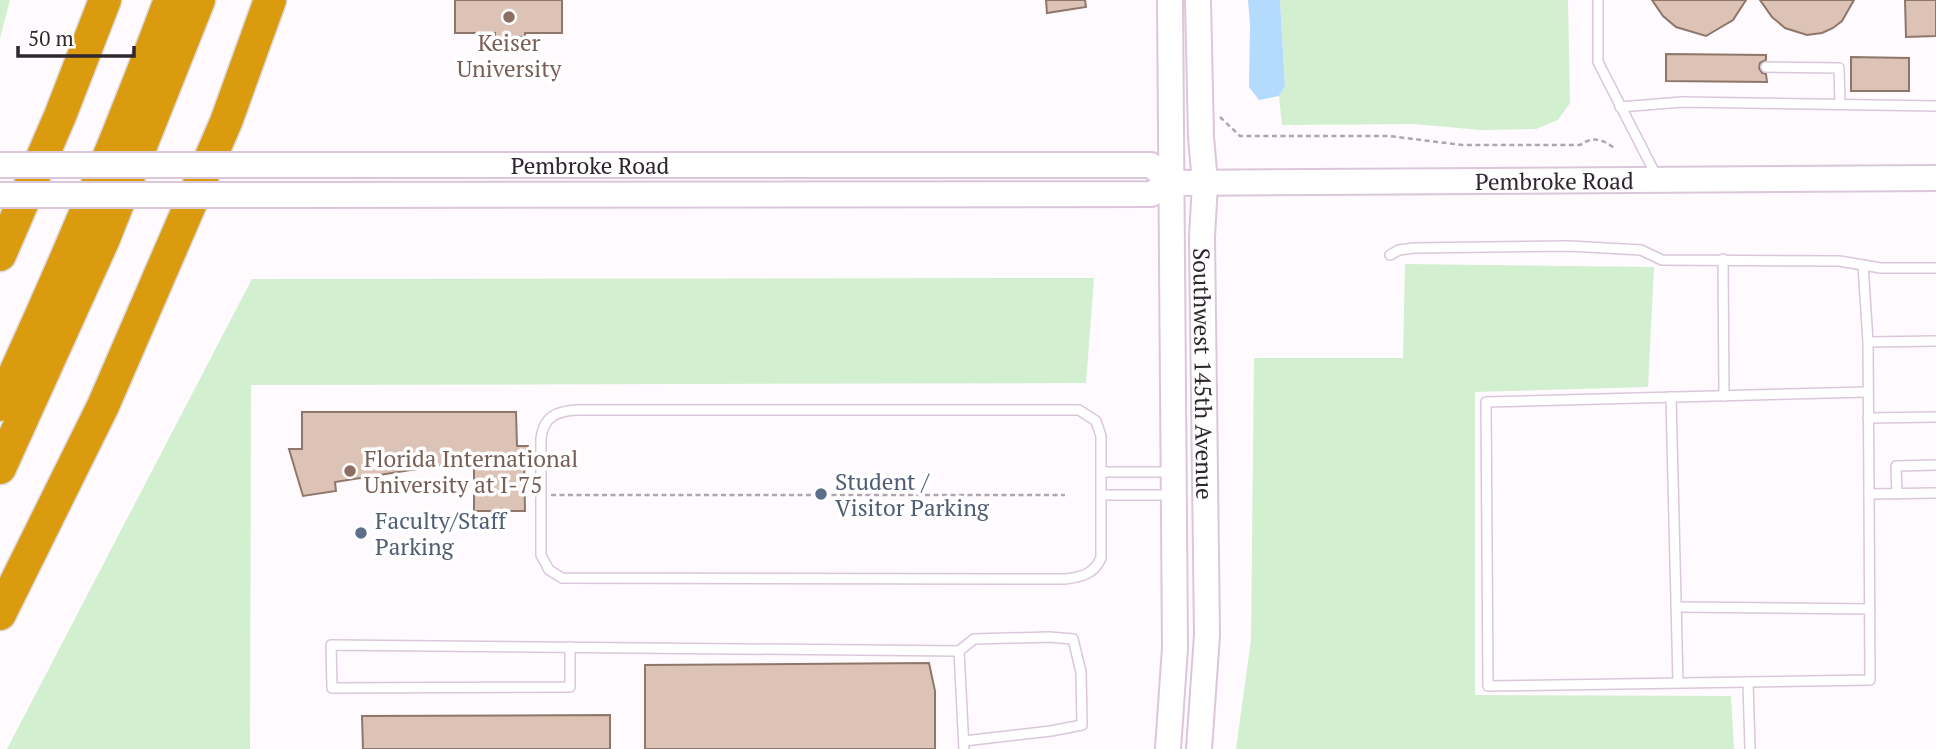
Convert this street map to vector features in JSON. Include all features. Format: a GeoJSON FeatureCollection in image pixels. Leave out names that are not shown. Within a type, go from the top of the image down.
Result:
{"type":"FeatureCollection","features":[{"type":"Feature","properties":{"kind":"highway"},"geometry":{"type":"LineString","coordinates":[[0,255],[60,116],[105,0]]}},
{"type":"Feature","properties":{"kind":"highway"},"geometry":{"type":"LineString","coordinates":[[0,405],[131,104],[170,0]]}},
{"type":"Feature","properties":{"kind":"highway"},"geometry":{"type":"LineString","coordinates":[[0,468],[103,241],[199,0]]}},
{"type":"Feature","properties":{"kind":"highway"},"geometry":{"type":"LineString","coordinates":[[0,614],[103,407],[226,122],[271,0]]}},
{"type":"Feature","properties":{"kind":"main road","name":"Southwest 145th Avenue"},"geometry":{"type":"LineString","coordinates":[[1168,749],[1175,648],[1170,0]]}},
{"type":"Feature","properties":{"kind":"main road","name":"Southwest 145th Avenue"},"geometry":{"type":"LineString","coordinates":[[1198,0],[1201,137],[1205,183],[1202,237],[1207,635],[1199,749]]}},
{"type":"Feature","properties":{"kind":"main road","name":"Pembroke Road"},"geometry":{"type":"LineString","coordinates":[[0,165],[1151,165],[1172,183]]}},
{"type":"Feature","properties":{"kind":"main road","name":"Pembroke Road"},"geometry":{"type":"LineString","coordinates":[[0,195],[1151,194],[1172,183],[1936,178]]}},
{"type":"Feature","properties":{"kind":"lane"},"geometry":{"type":"LineString","coordinates":[[1598,0],[1598,62],[1660,181]]}},
{"type":"Feature","properties":{"kind":"lane"},"geometry":{"type":"LineString","coordinates":[[1766,67],[1839,68],[1840,104]]}},
{"type":"Feature","properties":{"kind":"lane"},"geometry":{"type":"LineString","coordinates":[[1620,107],[1682,102],[1936,106]]}},
{"type":"Feature","properties":{"kind":"lane"},"geometry":{"type":"LineString","coordinates":[[1390,255],[1399,250],[1414,248],[1569,246],[1641,250],[1662,260],[1839,261],[1881,268],[1936,268]]}},
{"type":"Feature","properties":{"kind":"lane"},"geometry":{"type":"LineString","coordinates":[[1723,259],[1724,396]]}},
{"type":"Feature","properties":{"kind":"lane"},"geometry":{"type":"LineString","coordinates":[[1863,265],[1868,342],[1870,680],[1488,686],[1486,402],[1868,392]]}},
{"type":"Feature","properties":{"kind":"lane"},"geometry":{"type":"LineString","coordinates":[[1868,342],[1936,341]]}},
{"type":"Feature","properties":{"kind":"lane"},"geometry":{"type":"LineString","coordinates":[[1671,397],[1678,683]]}},
{"type":"Feature","properties":{"kind":"lane"},"geometry":{"type":"LineString","coordinates":[[577,410],[1079,410],[1090,415],[1099,426],[1101,551],[1098,564],[1086,575],[1065,579],[562,578],[549,570],[541,555],[541,495],[541,438],[544,425],[555,413],[577,410]]}},
{"type":"Feature","properties":{"kind":"lane"},"geometry":{"type":"LineString","coordinates":[[1868,418],[1936,417]]}},
{"type":"Feature","properties":{"kind":"lane"},"geometry":{"type":"LineString","coordinates":[[1897,494],[1896,466],[1936,465]]}},
{"type":"Feature","properties":{"kind":"lane"},"geometry":{"type":"LineString","coordinates":[[1101,472],[1174,483]]}},
{"type":"Feature","properties":{"kind":"lane"},"geometry":{"type":"LineString","coordinates":[[1101,495],[1174,483]]}},
{"type":"Feature","properties":{"kind":"lane"},"geometry":{"type":"LineString","coordinates":[[1869,494],[1936,493]]}},
{"type":"Feature","properties":{"kind":"lane"},"geometry":{"type":"LineString","coordinates":[[1676,607],[1870,609]]}},
{"type":"Feature","properties":{"kind":"lane"},"geometry":{"type":"LineString","coordinates":[[570,647],[570,687],[332,688],[331,645],[570,647],[959,651],[974,639],[1049,637],[1073,639],[1081,672],[1082,725],[964,745],[959,651]]}},
{"type":"Feature","properties":{"kind":"lane"},"geometry":{"type":"LineString","coordinates":[[1748,682],[1750,749]]}},
{"type":"Feature","properties":{"kind":"path"},"geometry":{"type":"LineString","coordinates":[[1215,112],[1240,136],[1389,136],[1462,145],[1580,145],[1587,139],[1604,140],[1614,148]]}},
{"type":"Feature","properties":{"kind":"path"},"geometry":{"type":"LineString","coordinates":[[541,495],[1065,495]]}},
{"type":"Feature","properties":{"kind":"green space"},"geometry":{"type":"Polygon","coordinates":[[[0,0],[10,0],[0,38],[0,0]]]}},
{"type":"Feature","properties":{"kind":"green space"},"geometry":{"type":"Polygon","coordinates":[[[1280,0],[1568,0],[1570,103],[1558,120],[1536,129],[1480,130],[1415,124],[1282,125],[1279,96],[1285,86],[1280,0]]]}},
{"type":"Feature","properties":{"kind":"green space"},"geometry":{"type":"Polygon","coordinates":[[[1405,264],[1654,267],[1648,387],[1475,392],[1475,695],[1731,696],[1734,749],[1236,749],[1251,640],[1254,358],[1403,358],[1405,264]]]}},
{"type":"Feature","properties":{"kind":"green space"},"geometry":{"type":"Polygon","coordinates":[[[1094,278],[1086,383],[251,385],[250,749],[7,749],[252,279],[1094,278]]]}},
{"type":"Feature","properties":{"kind":"water"},"geometry":{"type":"Polygon","coordinates":[[[1248,0],[1280,0],[1285,86],[1279,96],[1259,100],[1249,87],[1248,0]]]}},
{"type":"Feature","properties":{"kind":"building","name":"Keiser University"},"geometry":{"type":"Polygon","coordinates":[[[455,0],[562,0],[562,33],[525,33],[525,37],[495,37],[495,33],[455,33],[455,0]]]}},
{"type":"Feature","properties":{"kind":"building"},"geometry":{"type":"Polygon","coordinates":[[[1046,0],[1085,0],[1086,7],[1047,13],[1046,0]]]}},
{"type":"Feature","properties":{"kind":"building"},"geometry":{"type":"Polygon","coordinates":[[[1652,0],[1746,0],[1733,20],[1706,36],[1676,27],[1663,16],[1652,0]]]}},
{"type":"Feature","properties":{"kind":"building"},"geometry":{"type":"Polygon","coordinates":[[[1760,0],[1854,0],[1842,21],[1833,28],[1807,35],[1785,28],[1772,17],[1760,0]]]}},
{"type":"Feature","properties":{"kind":"building"},"geometry":{"type":"Polygon","coordinates":[[[1905,0],[1936,0],[1936,36],[1906,37],[1905,0]]]}},
{"type":"Feature","properties":{"kind":"building"},"geometry":{"type":"Polygon","coordinates":[[[1666,54],[1766,55],[1766,60],[1760,63],[1759,68],[1766,74],[1767,82],[1666,81],[1666,54]]]}},
{"type":"Feature","properties":{"kind":"building"},"geometry":{"type":"Polygon","coordinates":[[[1851,57],[1909,58],[1909,91],[1851,91],[1851,57]]]}},
{"type":"Feature","properties":{"kind":"building","name":"Florida International University at I-75"},"geometry":{"type":"Polygon","coordinates":[[[302,412],[516,412],[517,446],[528,446],[528,457],[524,457],[525,511],[474,511],[474,460],[335,482],[336,491],[303,496],[289,449],[302,449],[302,412]]]}},
{"type":"Feature","properties":{"kind":"building"},"geometry":{"type":"Polygon","coordinates":[[[929,663],[935,691],[935,749],[645,749],[645,665],[929,663]]]}},
{"type":"Feature","properties":{"kind":"building"},"geometry":{"type":"Polygon","coordinates":[[[610,715],[610,749],[363,749],[362,716],[610,715]]]}},
{"type":"Feature","properties":{"kind":"place","name":"Keiser University"},"geometry":{"type":"Point","coordinates":[509,17]}},
{"type":"Feature","properties":{"kind":"place","name":"Florida International University at I-75"},"geometry":{"type":"Point","coordinates":[350,471]}},
{"type":"Feature","properties":{"kind":"place","name":"Student / Visitor Parking"},"geometry":{"type":"Point","coordinates":[821,494]}},
{"type":"Feature","properties":{"kind":"place","name":"Faculty/Staff Parking"},"geometry":{"type":"Point","coordinates":[361,533]}}]}
